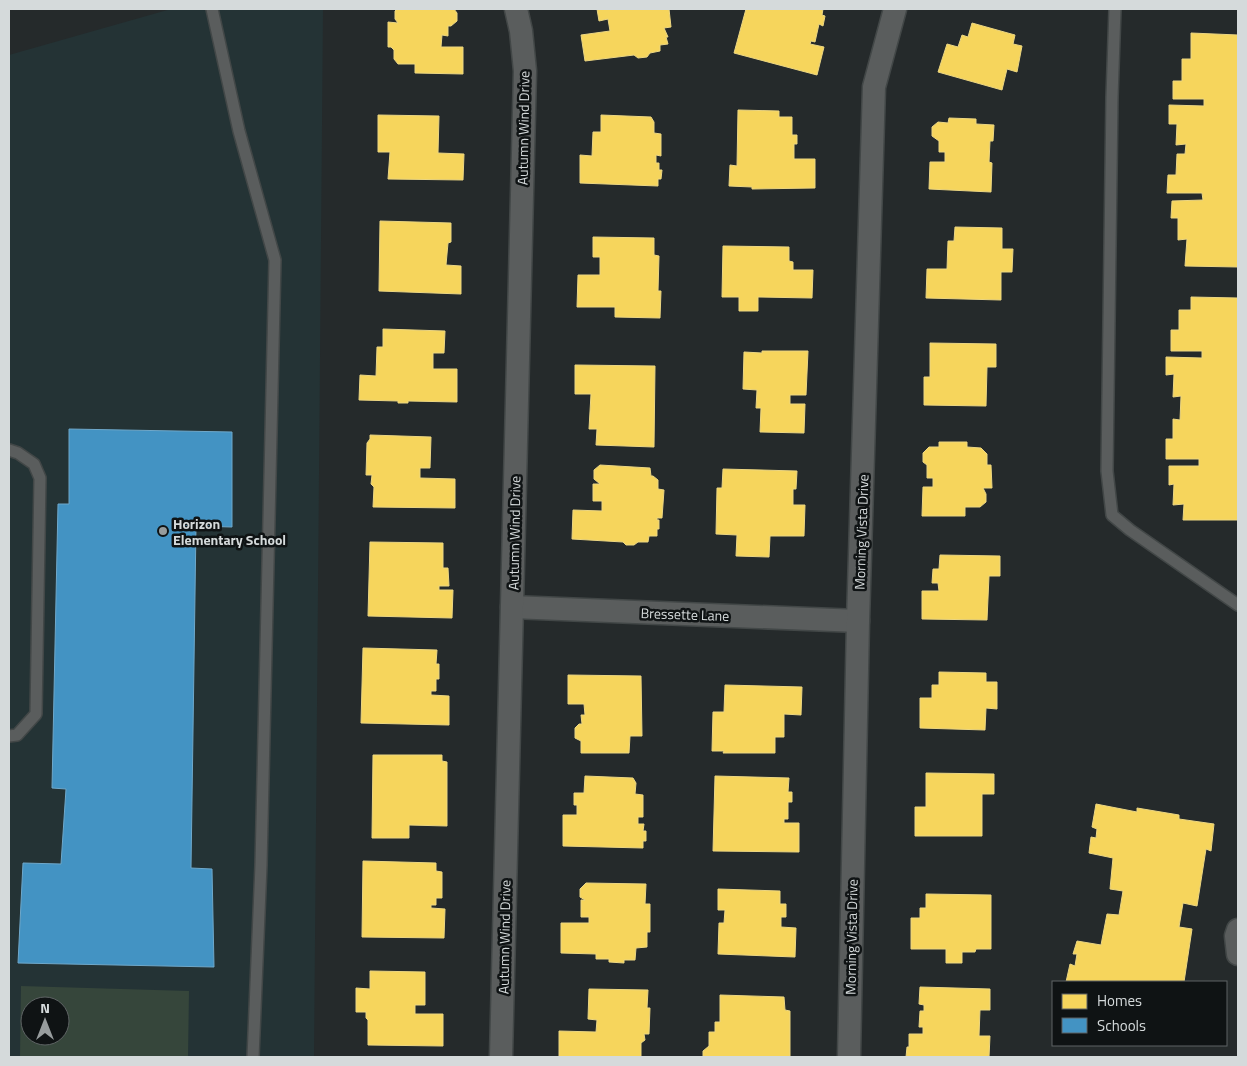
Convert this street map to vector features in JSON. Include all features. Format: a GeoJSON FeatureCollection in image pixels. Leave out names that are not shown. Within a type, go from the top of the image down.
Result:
{"type":"FeatureCollection","features":[{"type":"Feature","properties":{"kind":"street","name":"Autumn Wind Drive"},"geometry":{"type":"LineString","coordinates":[[501,1057],[525,71],[521,31],[516,9]]}},
{"type":"Feature","properties":{"kind":"street","name":"Morning Vista Drive"},"geometry":{"type":"LineString","coordinates":[[849,1057],[858,621],[874,86],[895,9]]}},
{"type":"Feature","properties":{"kind":"street","name":"Bressette Lane"},"geometry":{"type":"LineString","coordinates":[[512,607],[858,621]]}},
{"type":"Feature","properties":{"kind":"street"},"geometry":{"type":"LineString","coordinates":[[1238,930],[1236,936],[1238,954]]}},
{"type":"Feature","properties":{"kind":"lane"},"geometry":{"type":"LineString","coordinates":[[212,9],[239,131],[275,260],[261,865],[254,1057]]}},
{"type":"Feature","properties":{"kind":"lane"},"geometry":{"type":"LineString","coordinates":[[1115,9],[1112,97],[1108,471],[1112,515],[1130,530],[1238,605]]}},
{"type":"Feature","properties":{"kind":"lane"},"geometry":{"type":"LineString","coordinates":[[9,450],[18,453],[34,464],[40,478],[40,526],[36,714],[17,735],[9,736]]}},
{"type":"Feature","properties":{"kind":"shaded area","name":"Horizon Elementary School"},"geometry":{"type":"Polygon","coordinates":[[[171,9],[323,9],[314,1057],[9,1057],[9,55],[171,9]]]}},
{"type":"Feature","properties":{"kind":"green space"},"geometry":{"type":"Polygon","coordinates":[[[21,986],[189,991],[188,1057],[20,1057],[20,1046],[70,1046],[70,996],[21,996],[21,986]]]}},
{"type":"Feature","properties":{"kind":"building: Homes"},"geometry":{"type":"Polygon","coordinates":[[[397,9],[454,9],[457,13],[457,21],[448,26],[448,36],[442,35],[441,47],[463,47],[463,74],[415,73],[415,64],[398,64],[394,59],[394,50],[388,47],[388,22],[398,23],[395,19],[395,11],[397,9]]]}},
{"type":"Feature","properties":{"kind":"building: Homes"},"geometry":{"type":"Polygon","coordinates":[[[597,9],[669,9],[671,27],[664,28],[668,37],[666,37],[668,44],[660,45],[660,51],[650,53],[647,57],[638,58],[634,55],[585,61],[581,35],[610,31],[608,19],[599,21],[597,9]]]}},
{"type":"Feature","properties":{"kind":"building: Homes"},"geometry":{"type":"Polygon","coordinates":[[[746,9],[823,9],[822,15],[825,16],[823,26],[819,24],[815,42],[811,41],[810,44],[824,47],[817,75],[734,53],[746,9]]]}},
{"type":"Feature","properties":{"kind":"building: Homes"},"geometry":{"type":"Polygon","coordinates":[[[972,23],[1015,35],[1013,44],[1022,46],[1017,72],[1007,69],[1002,90],[938,72],[947,44],[958,47],[962,35],[968,37],[972,23]]]}},
{"type":"Feature","properties":{"kind":"building: Homes"},"geometry":{"type":"Polygon","coordinates":[[[1191,33],[1238,35],[1238,267],[1185,266],[1187,239],[1178,240],[1178,218],[1171,218],[1172,201],[1203,200],[1202,193],[1167,193],[1168,175],[1176,175],[1177,154],[1185,154],[1186,144],[1176,145],[1177,124],[1169,124],[1169,105],[1204,106],[1204,99],[1173,99],[1173,81],[1182,81],[1182,59],[1191,59],[1191,33]]]}},
{"type":"Feature","properties":{"kind":"building: Homes"},"geometry":{"type":"Polygon","coordinates":[[[738,110],[779,111],[779,117],[792,117],[792,135],[797,135],[797,144],[794,144],[794,159],[815,159],[815,188],[752,189],[752,187],[729,186],[730,165],[737,166],[738,110]]]}},
{"type":"Feature","properties":{"kind":"building: Homes"},"geometry":{"type":"Polygon","coordinates":[[[378,115],[439,116],[438,153],[464,154],[463,180],[388,179],[390,152],[378,152],[378,115]]]}},
{"type":"Feature","properties":{"kind":"building: Homes"},"geometry":{"type":"Polygon","coordinates":[[[601,115],[651,117],[654,122],[654,133],[661,134],[661,156],[656,155],[656,163],[659,163],[659,170],[662,170],[661,179],[658,179],[658,186],[580,183],[580,155],[592,156],[593,132],[601,132],[601,115]]]}},
{"type":"Feature","properties":{"kind":"building: Homes"},"geometry":{"type":"Polygon","coordinates":[[[949,118],[976,119],[976,124],[994,125],[993,141],[990,141],[989,162],[992,163],[991,192],[929,189],[930,162],[945,162],[945,152],[939,152],[939,141],[932,136],[932,127],[938,122],[948,123],[949,118]]]}},
{"type":"Feature","properties":{"kind":"building: Homes"},"geometry":{"type":"Polygon","coordinates":[[[380,221],[451,223],[451,242],[448,243],[446,265],[461,266],[461,294],[379,291],[380,221]]]}},
{"type":"Feature","properties":{"kind":"building: Homes"},"geometry":{"type":"Polygon","coordinates":[[[955,227],[1002,228],[1002,249],[1013,249],[1012,272],[1001,272],[1001,300],[926,298],[927,269],[947,269],[948,241],[954,241],[955,227]]]}},
{"type":"Feature","properties":{"kind":"building: Homes"},"geometry":{"type":"Polygon","coordinates":[[[593,237],[654,238],[654,255],[659,256],[658,291],[661,291],[660,318],[615,317],[615,307],[577,307],[578,275],[600,275],[600,257],[593,257],[593,237]]]}},
{"type":"Feature","properties":{"kind":"building: Homes"},"geometry":{"type":"Polygon","coordinates":[[[723,246],[789,247],[789,261],[793,262],[793,270],[813,270],[812,298],[758,297],[758,311],[739,311],[739,297],[722,297],[723,246]]]}},
{"type":"Feature","properties":{"kind":"building: Homes"},"geometry":{"type":"Polygon","coordinates":[[[1191,297],[1238,298],[1238,520],[1183,520],[1184,504],[1173,505],[1174,484],[1169,485],[1169,466],[1199,466],[1199,459],[1166,459],[1166,439],[1173,439],[1173,419],[1180,420],[1181,396],[1173,397],[1174,374],[1166,375],[1166,357],[1202,358],[1202,351],[1171,351],[1171,330],[1179,330],[1179,310],[1191,310],[1191,297]]]}},
{"type":"Feature","properties":{"kind":"building: Homes"},"geometry":{"type":"Polygon","coordinates":[[[383,329],[445,331],[444,353],[433,353],[433,369],[457,369],[457,402],[408,401],[408,403],[398,403],[398,401],[359,400],[360,375],[376,376],[377,347],[383,347],[383,329]]]}},
{"type":"Feature","properties":{"kind":"building: Homes"},"geometry":{"type":"Polygon","coordinates":[[[930,343],[996,344],[996,367],[987,367],[986,406],[924,405],[924,377],[930,377],[930,343]]]}},
{"type":"Feature","properties":{"kind":"building: Homes"},"geometry":{"type":"Polygon","coordinates":[[[762,351],[808,351],[806,395],[790,395],[790,404],[805,404],[804,433],[760,432],[761,408],[756,408],[757,390],[743,389],[744,352],[762,353],[762,351]]]}},
{"type":"Feature","properties":{"kind":"building: Homes"},"geometry":{"type":"Polygon","coordinates":[[[575,365],[655,366],[654,447],[596,445],[597,429],[589,429],[591,394],[575,394],[575,365]]]}},
{"type":"Feature","properties":{"kind":"building: Homes"},"geometry":{"type":"Polygon","coordinates":[[[370,435],[431,437],[430,468],[420,468],[420,478],[455,479],[455,508],[373,507],[374,487],[371,484],[372,475],[366,475],[367,443],[370,435]]]}},
{"type":"Feature","properties":{"kind":"building: Homes"},"geometry":{"type":"Polygon","coordinates":[[[939,442],[967,442],[967,447],[981,448],[987,454],[987,465],[991,465],[992,488],[983,488],[986,494],[986,502],[980,507],[965,507],[965,516],[922,516],[923,487],[933,487],[933,478],[927,478],[927,465],[923,462],[923,453],[929,447],[939,447],[939,442]]]}},
{"type":"Feature","properties":{"kind":"building: Homes"},"geometry":{"type":"Polygon","coordinates":[[[600,465],[650,468],[651,476],[658,480],[658,489],[664,490],[662,518],[657,518],[659,520],[659,529],[657,529],[657,536],[649,536],[648,542],[638,542],[634,545],[626,545],[623,542],[572,539],[573,510],[602,511],[602,501],[593,501],[593,484],[600,484],[594,479],[594,470],[600,465]]]}},
{"type":"Feature","properties":{"kind":"building: Homes"},"geometry":{"type":"Polygon","coordinates":[[[723,469],[797,471],[796,489],[793,489],[793,505],[805,505],[804,536],[770,536],[769,557],[736,556],[737,535],[716,534],[717,488],[722,488],[723,469]]]}},
{"type":"Feature","properties":{"kind":"building: Homes"},"geometry":{"type":"Polygon","coordinates":[[[370,542],[443,543],[443,568],[448,568],[449,586],[439,586],[439,590],[453,590],[452,618],[368,616],[370,542]]]}},
{"type":"Feature","properties":{"kind":"building: Homes"},"geometry":{"type":"Polygon","coordinates":[[[940,555],[1000,556],[1000,576],[989,576],[987,620],[922,619],[922,591],[939,591],[938,583],[932,583],[933,569],[939,569],[940,555]]]}},
{"type":"Feature","properties":{"kind":"building: Homes"},"geometry":{"type":"Polygon","coordinates":[[[363,648],[437,650],[436,664],[439,664],[439,679],[436,679],[436,691],[431,691],[431,695],[449,696],[449,725],[361,723],[363,648]]]}},
{"type":"Feature","properties":{"kind":"building: Homes"},"geometry":{"type":"Polygon","coordinates":[[[939,672],[986,673],[986,682],[997,682],[997,709],[986,708],[985,730],[920,728],[920,698],[932,698],[932,685],[939,685],[939,672]]]}},
{"type":"Feature","properties":{"kind":"building: Homes"},"geometry":{"type":"Polygon","coordinates":[[[568,675],[641,676],[642,736],[630,736],[629,753],[581,753],[581,741],[575,738],[575,728],[582,724],[581,715],[585,715],[584,704],[568,704],[568,675]]]}},
{"type":"Feature","properties":{"kind":"building: Homes"},"geometry":{"type":"Polygon","coordinates":[[[725,685],[802,687],[801,715],[784,714],[784,737],[775,737],[775,753],[723,753],[724,751],[712,751],[713,712],[724,712],[725,685]]]}},
{"type":"Feature","properties":{"kind":"building: Homes"},"geometry":{"type":"Polygon","coordinates":[[[373,755],[442,755],[442,761],[447,762],[447,826],[409,825],[409,838],[372,838],[373,755]]]}},
{"type":"Feature","properties":{"kind":"building: Homes"},"geometry":{"type":"Polygon","coordinates":[[[926,773],[994,774],[994,794],[982,794],[982,836],[915,836],[915,807],[926,807],[926,773]]]}},
{"type":"Feature","properties":{"kind":"building: Homes"},"geometry":{"type":"Polygon","coordinates":[[[585,776],[633,778],[636,783],[635,794],[643,795],[643,817],[638,817],[638,824],[644,824],[643,831],[646,831],[646,841],[643,841],[643,848],[563,846],[563,815],[577,815],[577,805],[574,805],[574,793],[584,793],[585,776]]]}},
{"type":"Feature","properties":{"kind":"building: Homes"},"geometry":{"type":"Polygon","coordinates":[[[715,776],[789,778],[788,792],[792,792],[792,802],[788,802],[788,819],[784,819],[784,823],[799,823],[799,852],[713,851],[715,776]]]}},
{"type":"Feature","properties":{"kind":"building: Homes"},"geometry":{"type":"Polygon","coordinates":[[[1096,804],[1137,812],[1137,808],[1179,815],[1179,819],[1214,824],[1211,851],[1206,849],[1197,906],[1183,903],[1179,927],[1192,929],[1184,981],[1066,981],[1070,964],[1075,966],[1077,954],[1073,954],[1077,941],[1101,945],[1107,914],[1119,915],[1123,891],[1110,889],[1113,858],[1089,853],[1091,837],[1096,838],[1097,829],[1092,827],[1096,804]]]}},
{"type":"Feature","properties":{"kind":"building: Homes"},"geometry":{"type":"Polygon","coordinates":[[[363,861],[436,863],[436,871],[442,872],[442,898],[436,898],[436,905],[431,905],[431,908],[445,909],[444,938],[362,937],[363,861]]]}},
{"type":"Feature","properties":{"kind":"building: Homes"},"geometry":{"type":"Polygon","coordinates":[[[586,883],[646,884],[645,904],[650,904],[650,932],[647,932],[647,947],[636,948],[635,960],[624,960],[624,963],[609,962],[609,959],[596,959],[596,954],[561,953],[561,923],[589,923],[589,917],[581,917],[581,900],[585,900],[580,897],[580,889],[586,883]]]}},
{"type":"Feature","properties":{"kind":"building: Homes"},"geometry":{"type":"Polygon","coordinates":[[[718,889],[780,891],[780,904],[786,904],[786,917],[781,917],[781,927],[796,928],[795,957],[718,954],[719,923],[724,923],[725,910],[718,910],[718,889]]]}},
{"type":"Feature","properties":{"kind":"building: Homes"},"geometry":{"type":"Polygon","coordinates":[[[926,894],[991,895],[991,949],[976,949],[975,952],[962,952],[962,963],[946,963],[946,949],[911,949],[911,918],[920,918],[920,908],[926,908],[926,894]]]}},
{"type":"Feature","properties":{"kind":"building: Homes"},"geometry":{"type":"Polygon","coordinates":[[[370,971],[425,972],[425,1005],[415,1005],[415,1014],[443,1014],[443,1046],[368,1045],[368,1020],[366,1012],[356,1012],[356,988],[370,989],[370,971]]]}},
{"type":"Feature","properties":{"kind":"building: Homes"},"geometry":{"type":"Polygon","coordinates":[[[920,987],[990,989],[990,1010],[980,1010],[979,1036],[990,1036],[989,1057],[906,1057],[907,1047],[909,1047],[909,1034],[923,1034],[923,1027],[919,1027],[920,1011],[924,1011],[924,1005],[919,1004],[920,987]]]}},
{"type":"Feature","properties":{"kind":"building: Homes"},"geometry":{"type":"Polygon","coordinates":[[[589,989],[648,990],[647,1008],[650,1008],[649,1034],[644,1034],[645,1040],[641,1043],[641,1057],[559,1057],[559,1031],[596,1032],[597,1020],[588,1019],[589,989]]]}},
{"type":"Feature","properties":{"kind":"building: Homes"},"geometry":{"type":"Polygon","coordinates":[[[720,995],[784,997],[785,1010],[790,1011],[790,1057],[703,1057],[703,1051],[709,1046],[709,1032],[715,1032],[715,1022],[720,1022],[720,995]]]}},
{"type":"Feature","properties":{"kind":"building: Schools"},"geometry":{"type":"Polygon","coordinates":[[[69,429],[232,432],[232,527],[196,526],[191,868],[212,869],[214,967],[18,963],[23,863],[61,864],[66,789],[52,788],[58,504],[69,504],[69,429]]]}},
{"type":"Feature","properties":{"kind":"place","name":"Horizon Elementary School"},"geometry":{"type":"Point","coordinates":[163,531]}}]}
